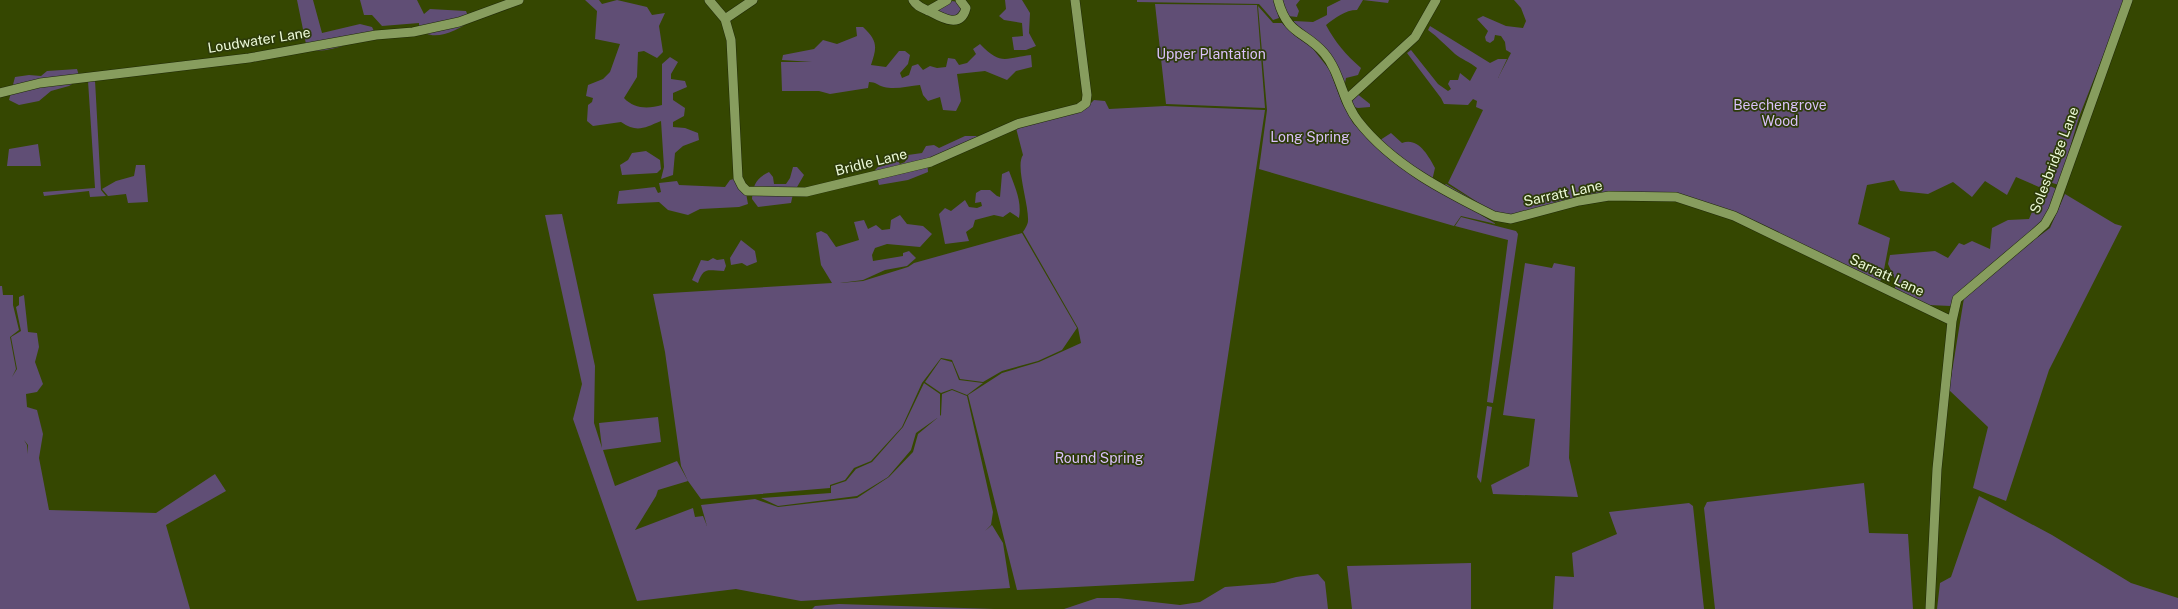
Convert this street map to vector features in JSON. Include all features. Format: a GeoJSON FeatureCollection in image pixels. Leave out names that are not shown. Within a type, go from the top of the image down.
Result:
{"type":"FeatureCollection","features":[{"type":"Feature","properties":{"kind":"street","name":"Loudwater Lane"},"geometry":{"type":"LineString","coordinates":[[0,93],[40,83],[250,58],[376,35],[413,32],[459,22],[519,0]]}},
{"type":"Feature","properties":{"kind":"street","name":"Bridle Lane"},"geometry":{"type":"LineString","coordinates":[[709,0],[725,19],[731,40],[738,178],[740,183],[748,191],[806,192],[931,162],[1017,124],[1079,108],[1086,103],[1087,95],[1075,0]]}},
{"type":"Feature","properties":{"kind":"street"},"geometry":{"type":"LineString","coordinates":[[725,19],[753,0]]}},
{"type":"Feature","properties":{"kind":"street"},"geometry":{"type":"LineString","coordinates":[[912,0],[916,6],[948,21],[955,21],[961,18],[965,13],[966,8],[960,0]]}},
{"type":"Feature","properties":{"kind":"street"},"geometry":{"type":"LineString","coordinates":[[928,11],[947,0]]}},
{"type":"Feature","properties":{"kind":"street","name":"Sarratt Lane"},"geometry":{"type":"LineString","coordinates":[[1278,0],[1281,14],[1296,32],[1324,53],[1337,74],[1357,120],[1405,166],[1494,216],[1511,219],[1579,201],[1609,196],[1676,197],[1734,216],[1952,321]]}},
{"type":"Feature","properties":{"kind":"street"},"geometry":{"type":"LineString","coordinates":[[1347,99],[1415,38],[1436,0]]}},
{"type":"Feature","properties":{"kind":"street","name":"Solesbridge Lane"},"geometry":{"type":"LineString","coordinates":[[1930,609],[1937,469],[1952,321],[1957,299],[2045,224],[2053,210],[2128,0]]}},
{"type":"Feature","properties":{"kind":"green space"},"geometry":{"type":"Polygon","coordinates":[[[297,0],[313,0],[322,33],[360,24],[372,27],[375,33],[332,49],[314,51],[307,49],[297,0]]]}},
{"type":"Feature","properties":{"kind":"green space"},"geometry":{"type":"Polygon","coordinates":[[[360,0],[417,0],[424,14],[430,9],[466,11],[470,21],[451,32],[436,35],[430,35],[424,32],[419,27],[419,23],[382,26],[372,15],[364,15],[360,0]]]}},
{"type":"Feature","properties":{"kind":"green space"},"geometry":{"type":"Polygon","coordinates":[[[585,0],[599,0],[602,4],[617,0],[647,7],[652,15],[665,13],[659,26],[663,52],[657,58],[644,51],[638,52],[637,77],[624,98],[632,104],[642,107],[662,105],[662,64],[670,57],[678,62],[671,74],[671,79],[685,81],[687,87],[673,93],[673,100],[685,108],[684,116],[673,122],[673,127],[685,128],[698,133],[699,140],[683,146],[675,153],[673,175],[661,179],[664,167],[661,121],[645,127],[636,128],[621,122],[593,126],[587,121],[588,105],[592,102],[593,98],[586,96],[588,85],[603,79],[610,72],[620,44],[595,39],[597,11],[585,0]]]}},
{"type":"Feature","properties":{"kind":"green space"},"geometry":{"type":"Polygon","coordinates":[[[1005,0],[1022,0],[1030,13],[1029,33],[1036,46],[1026,50],[1014,50],[1012,37],[1023,36],[1022,23],[1004,20],[999,16],[1006,9],[1005,0]]]}},
{"type":"Feature","properties":{"kind":"green space"},"geometry":{"type":"Polygon","coordinates":[[[1137,0],[1274,0],[1279,18],[1273,20],[1259,4],[1137,2],[1137,0]]]}},
{"type":"Feature","properties":{"kind":"green space"},"geometry":{"type":"Polygon","coordinates":[[[1276,0],[1300,0],[1296,5],[1299,11],[1297,17],[1288,16],[1276,0]]]}},
{"type":"Feature","properties":{"kind":"green space","name":"Beechengrove Wood"},"geometry":{"type":"Polygon","coordinates":[[[1341,0],[1363,0],[1357,10],[1344,13],[1326,25],[1341,48],[1361,68],[1358,75],[1346,78],[1344,88],[1347,95],[1356,93],[1370,104],[1370,107],[1358,108],[1346,105],[1329,68],[1313,49],[1329,69],[1342,103],[1353,123],[1374,144],[1391,133],[1402,143],[1408,142],[1418,145],[1426,153],[1435,168],[1431,185],[1439,190],[1446,184],[1485,207],[1448,183],[1483,110],[1476,107],[1477,101],[1473,99],[1468,105],[1444,104],[1407,53],[1411,50],[1438,84],[1448,91],[1451,89],[1448,84],[1450,80],[1458,80],[1460,73],[1470,81],[1477,68],[1455,54],[1428,30],[1430,26],[1490,63],[1498,59],[1507,59],[1498,78],[1511,53],[1506,50],[1505,42],[1501,36],[1495,35],[1494,40],[1490,43],[1486,41],[1485,37],[1488,31],[1477,19],[1483,16],[1506,26],[1523,28],[1526,21],[1521,8],[1514,0],[2125,0],[2079,117],[2059,185],[2049,182],[2049,185],[2039,187],[2016,177],[2007,195],[1985,181],[1972,197],[1953,182],[1928,194],[1900,191],[1894,180],[1867,185],[1858,224],[1890,238],[1883,275],[1879,283],[1744,223],[1674,195],[1574,204],[1511,216],[1481,215],[1496,224],[1461,216],[1454,226],[1259,169],[1267,110],[1258,6],[1273,23],[1282,23],[1294,35],[1308,45],[1294,34],[1294,21],[1313,22],[1327,15],[1327,7],[1341,0]]]}},
{"type":"Feature","properties":{"kind":"green space"},"geometry":{"type":"Polygon","coordinates":[[[1363,0],[1389,0],[1388,3],[1363,0]]]}},
{"type":"Feature","properties":{"kind":"green space"},"geometry":{"type":"Polygon","coordinates":[[[952,1],[958,2],[962,11],[954,17],[939,12],[940,7],[952,1]]]}},
{"type":"Feature","properties":{"kind":"green space","name":"Upper Plantation"},"geometry":{"type":"Polygon","coordinates":[[[1155,4],[1257,5],[1265,108],[1166,104],[1155,4]]]}},
{"type":"Feature","properties":{"kind":"green space"},"geometry":{"type":"Polygon","coordinates":[[[856,27],[863,27],[874,40],[875,49],[871,65],[886,67],[899,51],[905,51],[910,55],[908,64],[900,73],[902,78],[909,75],[912,66],[918,64],[923,70],[930,66],[937,68],[946,67],[948,58],[955,59],[959,65],[967,63],[976,54],[973,49],[980,44],[987,51],[999,58],[1009,59],[1031,55],[1032,67],[1016,71],[1007,80],[985,71],[957,74],[961,101],[956,111],[943,110],[940,97],[928,101],[923,95],[920,85],[893,88],[884,87],[873,82],[869,82],[868,88],[830,94],[819,91],[782,91],[781,62],[812,62],[782,60],[783,55],[814,49],[823,40],[837,44],[857,36],[856,27]]]}},
{"type":"Feature","properties":{"kind":"green space"},"geometry":{"type":"Polygon","coordinates":[[[77,69],[80,79],[69,86],[51,91],[39,101],[19,105],[9,100],[15,77],[29,75],[41,76],[47,71],[77,69]]]}},
{"type":"Feature","properties":{"kind":"green space"},"geometry":{"type":"Polygon","coordinates":[[[95,80],[101,190],[106,196],[90,197],[89,191],[44,196],[43,192],[95,188],[88,81],[95,80]]]}},
{"type":"Feature","properties":{"kind":"green space","name":"Round Spring"},"geometry":{"type":"Polygon","coordinates":[[[1094,100],[1105,101],[1109,109],[1165,106],[1265,110],[1194,581],[1017,590],[968,395],[1002,373],[1039,362],[1081,343],[1078,328],[1023,232],[1028,222],[1028,214],[1021,176],[1021,160],[1023,155],[1016,128],[1089,105],[1094,100]]]}},
{"type":"Feature","properties":{"kind":"green space"},"geometry":{"type":"Polygon","coordinates":[[[965,136],[977,136],[972,146],[927,160],[928,172],[908,180],[879,185],[875,170],[883,162],[897,160],[900,164],[905,162],[908,155],[922,153],[926,146],[934,145],[939,148],[965,136]]]}},
{"type":"Feature","properties":{"kind":"green space"},"geometry":{"type":"Polygon","coordinates":[[[38,144],[41,166],[7,166],[9,149],[38,144]]]}},
{"type":"Feature","properties":{"kind":"green space"},"geometry":{"type":"Polygon","coordinates":[[[646,151],[660,160],[661,169],[657,173],[622,175],[620,165],[628,160],[632,153],[646,151]]]}},
{"type":"Feature","properties":{"kind":"green space"},"geometry":{"type":"Polygon","coordinates":[[[136,165],[145,165],[148,202],[128,203],[126,194],[108,196],[102,189],[116,181],[134,176],[136,165]]]}},
{"type":"Feature","properties":{"kind":"green space"},"geometry":{"type":"Polygon","coordinates":[[[793,167],[797,167],[804,175],[793,194],[791,203],[758,207],[752,199],[754,186],[758,179],[769,172],[773,177],[774,184],[786,184],[790,178],[793,167]]]}},
{"type":"Feature","properties":{"kind":"green space"},"geometry":{"type":"Polygon","coordinates":[[[1009,171],[1019,200],[1019,218],[1010,212],[1003,217],[994,215],[975,220],[973,227],[966,232],[969,241],[945,244],[939,214],[945,208],[951,211],[965,200],[969,207],[977,208],[982,206],[981,202],[975,203],[976,193],[981,190],[990,190],[1000,197],[1002,174],[1009,171]]]}},
{"type":"Feature","properties":{"kind":"green space"},"geometry":{"type":"Polygon","coordinates":[[[734,179],[746,193],[748,204],[739,207],[700,209],[688,215],[668,210],[659,202],[617,204],[619,191],[655,187],[658,193],[661,192],[659,183],[677,181],[679,185],[725,187],[730,180],[734,179]]]}},
{"type":"Feature","properties":{"kind":"green space"},"geometry":{"type":"Polygon","coordinates":[[[2050,186],[2061,191],[2045,226],[1951,306],[1928,305],[1895,296],[1895,279],[1888,264],[1890,255],[1935,251],[1948,258],[1959,243],[1964,245],[1972,241],[1990,249],[1992,228],[2008,220],[2029,219],[2038,198],[2050,186]]]}},
{"type":"Feature","properties":{"kind":"green space"},"geometry":{"type":"Polygon","coordinates":[[[2065,194],[2115,224],[2122,226],[2049,370],[2006,501],[1973,488],[1988,427],[1949,390],[1964,298],[2010,258],[2050,228],[2065,194]]]}},
{"type":"Feature","properties":{"kind":"green space"},"geometry":{"type":"Polygon","coordinates":[[[562,214],[595,366],[594,423],[602,448],[599,423],[658,417],[661,442],[603,450],[615,486],[677,461],[688,481],[658,490],[656,496],[635,530],[693,508],[695,517],[703,516],[707,526],[701,505],[755,499],[778,507],[857,498],[889,477],[913,452],[918,434],[941,415],[942,394],[952,390],[967,396],[993,512],[991,525],[985,531],[992,525],[1003,543],[1010,588],[801,601],[736,589],[637,601],[573,419],[582,384],[545,215],[562,214]]]}},
{"type":"Feature","properties":{"kind":"green space"},"geometry":{"type":"Polygon","coordinates":[[[900,215],[907,224],[923,226],[932,234],[920,247],[887,244],[875,248],[872,255],[873,261],[903,256],[903,253],[909,251],[916,258],[907,266],[885,270],[863,280],[840,283],[863,281],[908,267],[914,263],[1022,233],[1077,328],[1062,350],[1038,361],[1002,371],[983,382],[960,379],[952,360],[941,358],[922,383],[902,427],[871,461],[854,468],[845,480],[830,485],[830,488],[701,499],[688,481],[681,466],[665,352],[653,294],[832,283],[821,265],[816,233],[821,231],[827,234],[836,247],[859,240],[854,222],[864,220],[868,229],[876,225],[882,230],[890,229],[891,220],[900,215]]]}},
{"type":"Feature","properties":{"kind":"green space"},"geometry":{"type":"Polygon","coordinates":[[[1461,217],[1516,231],[1518,234],[1493,403],[1487,402],[1508,240],[1455,226],[1461,217]]]}},
{"type":"Feature","properties":{"kind":"green space"},"geometry":{"type":"Polygon","coordinates":[[[741,240],[755,251],[757,262],[747,266],[742,263],[731,265],[730,258],[741,240]]]}},
{"type":"Feature","properties":{"kind":"green space"},"geometry":{"type":"Polygon","coordinates":[[[713,258],[717,260],[724,259],[726,266],[724,271],[710,270],[702,274],[698,283],[692,280],[701,260],[708,261],[713,258]]]}},
{"type":"Feature","properties":{"kind":"green space"},"geometry":{"type":"Polygon","coordinates":[[[1525,263],[1552,268],[1554,263],[1575,267],[1569,458],[1578,497],[1493,494],[1491,485],[1529,466],[1535,419],[1503,415],[1525,263]]]}},
{"type":"Feature","properties":{"kind":"green space"},"geometry":{"type":"Polygon","coordinates":[[[0,286],[2,286],[3,295],[13,295],[13,305],[19,330],[10,337],[16,369],[12,377],[17,369],[11,337],[21,331],[16,307],[19,305],[19,297],[24,295],[28,332],[37,333],[39,347],[35,362],[43,384],[37,392],[26,394],[27,407],[37,410],[43,434],[39,458],[49,510],[156,513],[215,474],[226,491],[166,525],[190,609],[0,609],[0,286]]]}},
{"type":"Feature","properties":{"kind":"green space"},"geometry":{"type":"Polygon","coordinates":[[[941,359],[952,362],[959,380],[983,383],[967,395],[952,389],[941,393],[925,382],[941,359]]]}},
{"type":"Feature","properties":{"kind":"green space"},"geometry":{"type":"Polygon","coordinates":[[[924,383],[940,394],[940,416],[916,433],[911,450],[888,477],[857,496],[778,506],[761,498],[831,493],[831,486],[846,481],[856,469],[872,462],[903,427],[924,383]]]}},
{"type":"Feature","properties":{"kind":"green space"},"geometry":{"type":"Polygon","coordinates":[[[1487,406],[1492,407],[1481,483],[1477,477],[1487,406]]]}},
{"type":"Feature","properties":{"kind":"green space"},"geometry":{"type":"Polygon","coordinates":[[[1864,483],[1869,533],[1908,534],[1913,609],[1715,609],[1704,508],[1707,502],[1864,483]]]}},
{"type":"Feature","properties":{"kind":"green space"},"geometry":{"type":"Polygon","coordinates":[[[1979,496],[2052,535],[2131,583],[2178,598],[2178,609],[1937,609],[1940,583],[1951,577],[1979,496]]]}},
{"type":"Feature","properties":{"kind":"green space"},"geometry":{"type":"Polygon","coordinates":[[[1689,503],[1693,506],[1704,609],[1553,609],[1555,576],[1574,577],[1572,553],[1617,534],[1609,512],[1689,503]]]}},
{"type":"Feature","properties":{"kind":"green space"},"geometry":{"type":"Polygon","coordinates":[[[1471,563],[1471,609],[1352,609],[1347,566],[1471,563]]]}},
{"type":"Feature","properties":{"kind":"green space"},"geometry":{"type":"Polygon","coordinates":[[[1318,574],[1325,582],[1328,609],[1064,609],[1097,598],[1118,598],[1180,605],[1200,602],[1225,587],[1274,583],[1296,577],[1318,574]]]}},
{"type":"Feature","properties":{"kind":"green space"},"geometry":{"type":"Polygon","coordinates":[[[839,604],[995,609],[812,609],[815,606],[839,604]]]}},
{"type":"Feature","properties":{"kind":"park label","name":"Long Spring"},"geometry":{"type":"Point","coordinates":[1310,137]}}]}
